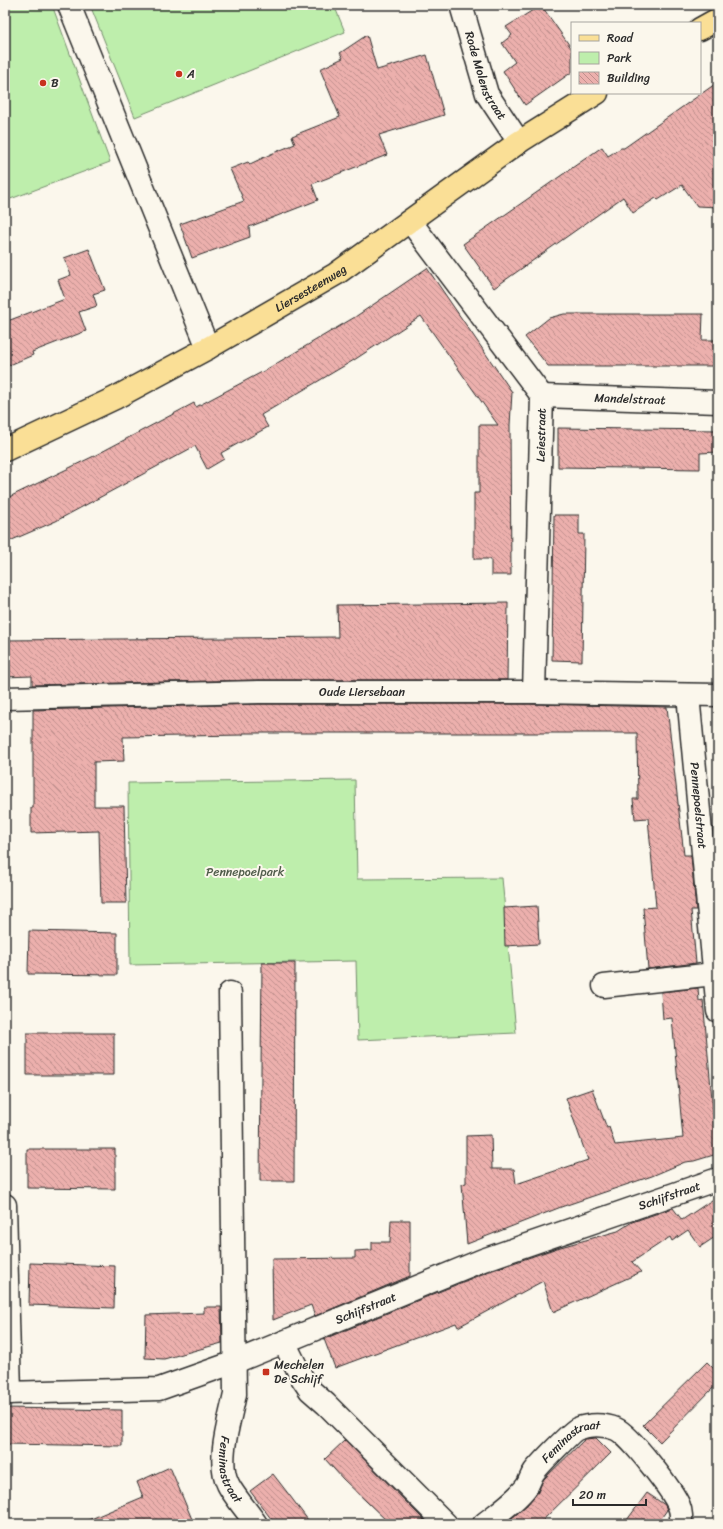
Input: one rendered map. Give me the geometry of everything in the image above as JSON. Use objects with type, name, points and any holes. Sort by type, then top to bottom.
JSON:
[{"type":"main road","points":[[701,28],[718,19]]},
{"type":"main road","name":"Liersesteenweg","points":[[5,450],[115,398],[208,348],[336,274],[519,142],[594,94]]},
{"type":"street","points":[[69,5],[208,348]]},
{"type":"street","name":"Rode Molenstraat","points":[[461,5],[487,94],[519,142]]},
{"type":"street","name":"Leiestraat","points":[[410,221],[542,396],[534,692]]},
{"type":"street","name":"Mandelstraat","points":[[542,396],[718,402]]},
{"type":"street","name":"Oude Liersebaan","points":[[5,698],[259,692],[534,692],[688,696],[718,695]]},
{"type":"street","name":"Pennepoelstraat","points":[[688,696],[718,1011]]},
{"type":"street","points":[[604,986],[714,974]]},
{"type":"street","name":"Feminastraat","points":[[230,993],[235,1394],[222,1465],[228,1484],[256,1524]]},
{"type":"street","name":"Schijfstraat","points":[[7,1393],[159,1389],[235,1362],[483,1260],[718,1179]]},
{"type":"street","points":[[5,1205],[7,1393]]},
{"type":"street","points":[[284,1342],[302,1378],[310,1390],[326,1404],[446,1524]]},
{"type":"street","name":"Feminastraat","points":[[484,1524],[503,1510],[528,1485],[534,1472],[575,1429],[592,1425],[616,1429],[625,1434],[662,1479],[680,1506],[680,1524]]},
{"type":"green space","name":"B","points":[[5,5],[52,5],[110,162],[5,201]]},
{"type":"green space","name":"A","points":[[90,5],[334,5],[345,32],[135,117]]},
{"type":"green space","name":"Pennepoelpark","points":[[355,780],[357,879],[502,878],[516,1033],[358,1040],[356,961],[130,965],[128,783]]},
{"type":"building","points":[[541,5],[571,48],[571,73],[525,105],[503,71],[515,62],[502,43],[512,35],[506,27]]},
{"type":"building","points":[[367,35],[377,70],[427,55],[444,115],[379,135],[387,155],[312,184],[318,200],[249,227],[250,237],[192,258],[180,224],[244,201],[230,169],[248,162],[250,164],[295,144],[292,136],[340,117],[320,69],[343,58],[340,53]]},
{"type":"building","points":[[718,82],[718,207],[697,206],[682,185],[658,200],[656,198],[633,213],[623,197],[494,288],[463,244],[602,147],[608,156],[621,148],[624,148]]},
{"type":"building","points":[[89,249],[105,290],[93,294],[97,306],[79,312],[86,331],[32,352],[33,355],[5,367],[5,322],[65,299],[58,280],[71,275],[64,258]]},
{"type":"building","points":[[427,268],[512,392],[510,425],[511,575],[491,575],[491,559],[474,559],[474,493],[479,493],[479,425],[498,425],[421,316],[354,360],[261,415],[268,427],[221,453],[224,459],[207,469],[195,446],[56,521],[5,543],[5,499],[94,456],[194,403],[196,407],[262,372],[355,317]]},
{"type":"building","points":[[564,314],[703,314],[702,340],[718,340],[718,366],[548,366],[525,337],[549,318]]},
{"type":"building","points":[[558,428],[718,430],[718,452],[700,453],[700,469],[558,467]]},
{"type":"building","points":[[554,515],[579,515],[579,534],[584,534],[582,661],[552,660]]},
{"type":"building","points":[[508,603],[507,680],[259,680],[32,685],[32,676],[5,677],[5,640],[338,637],[337,605]]},
{"type":"building","points":[[259,704],[534,704],[667,707],[684,855],[691,855],[696,910],[691,910],[696,963],[648,969],[643,908],[656,907],[648,818],[635,819],[633,799],[638,799],[637,733],[243,733],[243,735],[123,737],[124,761],[94,762],[94,806],[124,806],[126,903],[101,903],[99,831],[31,833],[31,808],[33,808],[33,710]]},
{"type":"building","points":[[537,906],[539,944],[505,946],[504,908]]},
{"type":"building","points":[[29,931],[117,933],[117,975],[28,974]]},
{"type":"building","points":[[262,963],[295,963],[294,1181],[260,1181]]},
{"type":"building","points":[[698,988],[699,1001],[703,1000],[717,1154],[694,1161],[685,1162],[652,1176],[561,1207],[467,1244],[462,1184],[466,1183],[466,1136],[491,1135],[492,1169],[514,1169],[516,1184],[588,1160],[566,1098],[592,1089],[607,1128],[609,1127],[615,1145],[683,1138],[672,1018],[663,1019],[661,992]]},
{"type":"building","points":[[27,1033],[114,1033],[114,1075],[27,1075]]},
{"type":"building","points":[[27,1149],[115,1149],[115,1189],[27,1188]]},
{"type":"building","points":[[718,1196],[718,1235],[700,1247],[688,1230],[672,1241],[670,1237],[632,1262],[641,1272],[553,1312],[543,1281],[458,1327],[456,1323],[335,1368],[324,1339],[487,1272],[557,1248],[618,1231],[632,1222],[673,1208],[682,1220]]},
{"type":"building","points":[[391,1220],[410,1220],[410,1276],[315,1316],[311,1305],[273,1320],[272,1259],[355,1258],[355,1251],[372,1250],[372,1242],[390,1242]]},
{"type":"building","points":[[30,1263],[115,1266],[114,1308],[29,1305]]},
{"type":"building","points":[[204,1307],[221,1307],[222,1343],[164,1359],[145,1358],[146,1315],[204,1313]]},
{"type":"building","points":[[707,1362],[718,1373],[718,1383],[660,1442],[643,1425]]},
{"type":"building","points":[[5,1408],[122,1410],[122,1446],[5,1444]]},
{"type":"building","points":[[596,1438],[611,1453],[539,1524],[505,1524],[527,1505],[538,1492],[543,1480],[585,1439]]},
{"type":"building","points":[[345,1440],[428,1524],[390,1524],[343,1479],[325,1459]]},
{"type":"building","points":[[170,1467],[194,1524],[79,1524],[143,1497],[137,1482]]},
{"type":"building","points":[[273,1474],[311,1524],[275,1524],[250,1491]]},
{"type":"building","points":[[647,1493],[665,1505],[667,1510],[657,1524],[624,1524]]},
{"type":"place","name":"A","points":[[179,74]]},
{"type":"place","name":"B","points":[[43,83]]},
{"type":"place","name":"Mechelen De Schijf","points":[[266,1372]]}]
